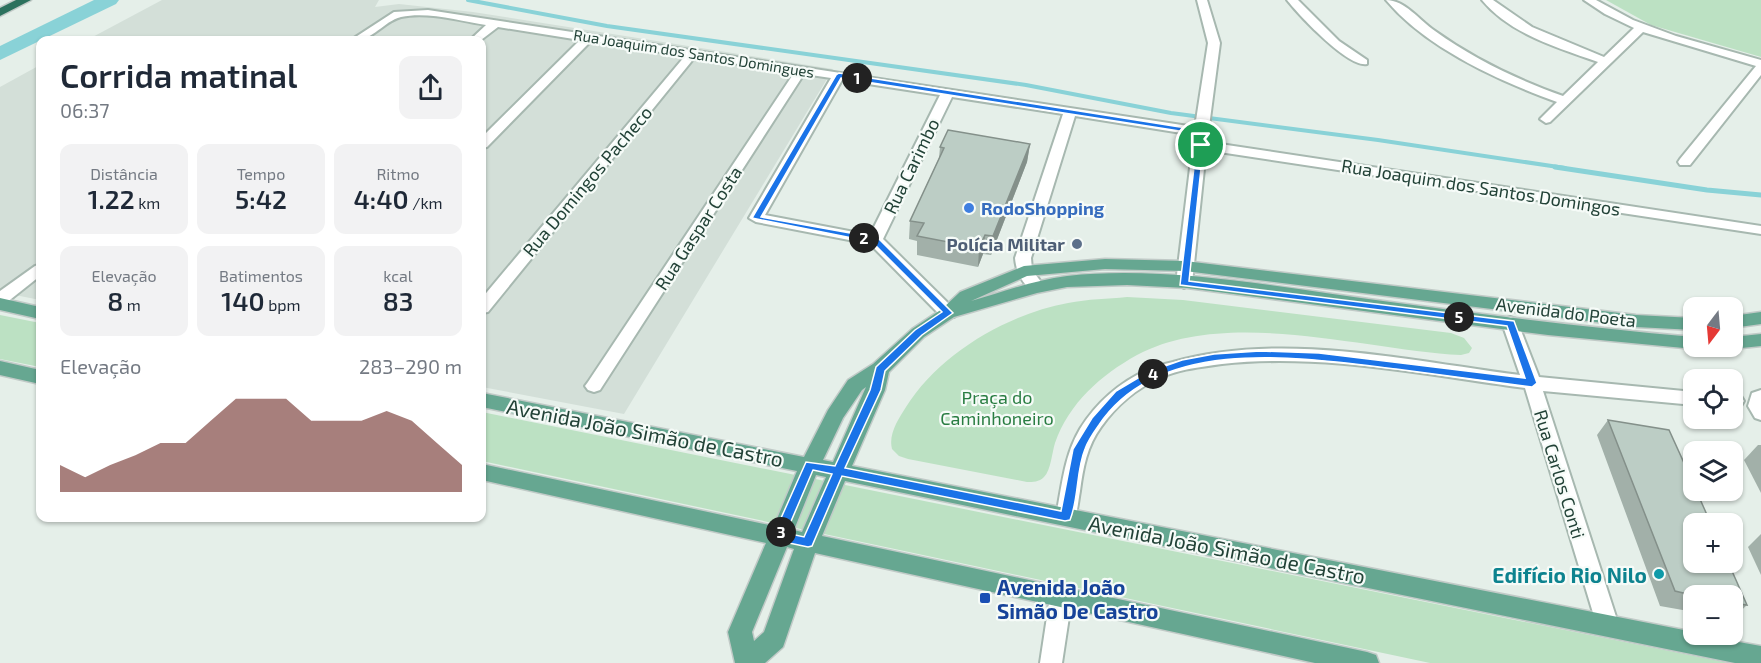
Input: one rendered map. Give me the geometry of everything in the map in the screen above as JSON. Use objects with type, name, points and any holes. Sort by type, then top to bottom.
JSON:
[{"type":"highway","points":[[0,3],[6,0]]},
{"type":"highway","points":[[0,12],[25,0]]},
{"type":"main road","name":"Avenida do Poeta","points":[[880,369],[875,390],[808,542],[774,639],[747,663],[740,632],[810,465],[835,415],[855,385],[880,369],[918,333],[948,313],[966,296],[1024,271],[1105,264],[1510,323],[1683,342]]},
{"type":"main road","name":"Avenida do Poeta","points":[[948,313],[978,307],[1037,287],[1066,282],[1184,275],[1636,321],[1683,323]]},
{"type":"main road","points":[[0,304],[36,312]]},
{"type":"main road","points":[[1743,320],[1761,318]]},
{"type":"main road","points":[[1743,342],[1761,340]]},
{"type":"main road","points":[[0,368],[36,376]]},
{"type":"main road","name":"Avenida João Simão de Castro","points":[[486,401],[1761,657]]},
{"type":"main road","points":[[486,473],[1367,663]]},
{"type":"street","points":[[1184,275],[1214,43],[1202,0]]},
{"type":"street","points":[[1292,0],[1335,42],[1364,62]]},
{"type":"street","points":[[1391,0],[1428,31],[1471,57],[1565,101]]},
{"type":"street","points":[[1487,0],[1518,24],[1545,38],[1606,62]]},
{"type":"street","points":[[1589,0],[1603,10],[1641,28],[1761,65],[1685,162]]},
{"type":"street","name":"Rua Joaquim dos Santos Domingues","points":[[363,36],[398,14],[428,13],[1070,111],[1202,135]]},
{"type":"street","points":[[480,36],[496,23]]},
{"type":"street","points":[[1546,119],[1641,28]]},
{"type":"street","points":[[486,140],[588,38]]},
{"type":"street","name":"Rua Domingos Pacheco","points":[[486,303],[693,53]]},
{"type":"street","name":"Rua Gaspar Costa","points":[[594,386],[802,69]]},
{"type":"street","points":[[839,75],[756,218],[875,240],[948,313]]},
{"type":"street","name":"Rua Carimbo","points":[[875,240],[948,92]]},
{"type":"street","points":[[1037,287],[1024,271],[1023,258],[1070,111]]},
{"type":"street","name":"Rua Joaquim dos Santos Domingos","points":[[1202,135],[1761,230]]},
{"type":"street","points":[[0,298],[36,273]]},
{"type":"street","name":"Rua Carlos Conti","points":[[1510,323],[1532,383],[1608,626]]},
{"type":"street","points":[[1065,516],[1079,449],[1096,421],[1119,394],[1152,375],[1182,364],[1214,358],[1260,354],[1319,356],[1532,383],[1683,398]]},
{"type":"street","points":[[1051,663],[1061,597]]},
{"type":"shaded area","points":[[162,0],[379,0],[375,7],[399,4],[473,12],[833,69],[624,414],[486,388],[486,36],[94,36]]},
{"type":"shaded area","points":[[36,67],[36,299],[0,292],[0,87]]},
{"type":"green space","points":[[1606,0],[1761,0],[1761,57],[1651,25]]},
{"type":"green space","name":"Praça do Caminhoneiro","points":[[1127,297],[1183,300],[1451,333],[1464,338],[1472,348],[1469,353],[1461,355],[1297,335],[1212,334],[1173,341],[1137,355],[1099,381],[1069,415],[1055,443],[1048,470],[1038,481],[1027,482],[908,459],[899,456],[892,449],[895,426],[920,388],[937,370],[976,339],[1022,316],[1045,308],[1075,302]]},
{"type":"green space","points":[[0,315],[36,322],[36,366],[0,359]]},
{"type":"green space","points":[[486,413],[1729,663],[1430,663],[486,462]]},
{"type":"building","name":"RodoShopping","points":[[948,130],[1030,144],[993,236],[985,235],[979,248],[917,236],[924,223],[910,221],[944,148],[940,147]]},
{"type":"building","points":[[1608,420],[1669,430],[1683,461],[1683,501],[1701,501],[1706,513],[1683,513],[1683,573],[1733,573],[1738,585],[1683,585],[1683,593],[1675,591]]},
{"type":"waterway","points":[[36,36],[109,0]]},
{"type":"waterway","points":[[468,0],[607,26],[1026,85],[1171,113],[1378,140],[1565,168]]},
{"type":"waterway","points":[[0,54],[36,36]]},
{"type":"waterway","points":[[1555,167],[1707,190],[1761,195]]},
{"type":"place","name":"RodoShopping","points":[[969,208]]},
{"type":"place","name":"Polícia Militar","points":[[1077,244]]},
{"type":"place","name":"Edifício Rio Nilo","points":[[1659,574]]},
{"type":"place","name":"Avenida João Simão De Castro","points":[[985,598]]},
{"type":"route","points":[[1201,145],[1184,283],[1510,323],[1532,383],[1319,356],[1260,354],[1214,358],[1182,364],[1152,375],[1119,394],[1096,421],[1079,449],[1065,516],[872,478],[838,471],[810,465],[779,536],[808,542],[838,471],[875,390],[880,369],[918,333],[948,313],[875,240],[756,218],[839,75],[1203,132],[1201,145]]}]
